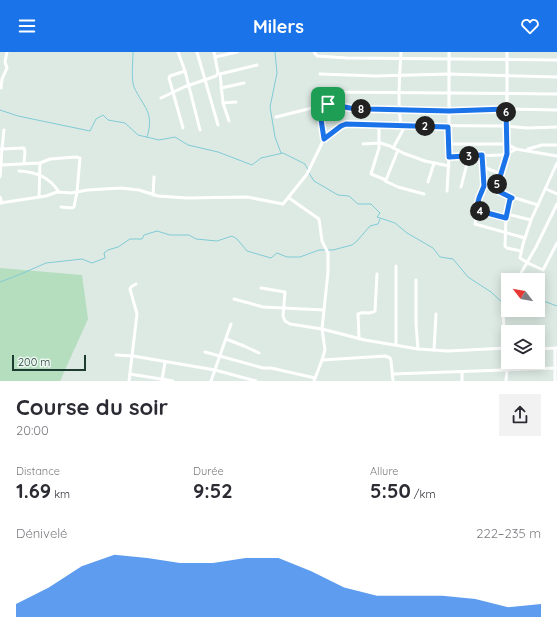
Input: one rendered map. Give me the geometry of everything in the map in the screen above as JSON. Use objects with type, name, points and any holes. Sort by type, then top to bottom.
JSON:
[{"type":"street","points":[[1,88],[2,79],[7,68],[5,62],[7,52]]},
{"type":"street","points":[[178,52],[185,71],[200,130]]},
{"type":"street","points":[[197,52],[218,125]]},
{"type":"street","points":[[214,52],[223,104],[229,121]]},
{"type":"street","points":[[215,57],[237,52]]},
{"type":"street","points":[[314,52],[317,56],[347,58],[557,60]]},
{"type":"street","points":[[329,57],[330,52]]},
{"type":"street","points":[[393,148],[403,130],[401,126],[400,110],[401,52]]},
{"type":"street","points":[[447,191],[449,166],[448,52]]},
{"type":"street","points":[[496,190],[507,154],[507,52]]},
{"type":"street","points":[[161,98],[219,74],[257,65]]},
{"type":"street","points":[[183,128],[172,93],[169,77],[185,71]]},
{"type":"street","points":[[320,74],[400,76],[448,74],[557,77]]},
{"type":"street","points":[[221,88],[244,83]]},
{"type":"street","points":[[320,92],[557,94]]},
{"type":"street","points":[[223,104],[236,102]]},
{"type":"street","points":[[276,117],[332,104],[350,108],[400,110],[557,110]]},
{"type":"street","points":[[319,106],[324,139]]},
{"type":"street","points":[[0,197],[1,203],[59,192],[121,188],[139,190],[153,195],[187,198],[247,197],[282,205],[307,174],[324,139],[343,125],[448,127],[506,126],[527,128],[557,127]]},
{"type":"street","points":[[379,125],[380,144],[371,174],[398,187],[424,194]]},
{"type":"street","points":[[0,177],[2,166],[1,149],[4,130]]},
{"type":"street","points":[[363,144],[380,144],[398,150],[419,160],[449,166]]},
{"type":"street","points":[[448,144],[507,144],[516,149],[557,156]]},
{"type":"street","points":[[526,150],[539,146],[557,144]]},
{"type":"street","points":[[539,146],[539,152]]},
{"type":"street","points":[[1,149],[24,148],[24,163]]},
{"type":"street","points":[[449,157],[507,154],[516,149]]},
{"type":"street","points":[[385,180],[398,150]]},
{"type":"street","points":[[482,155],[484,186],[476,210],[476,225],[525,238]]},
{"type":"street","points":[[461,188],[468,156]]},
{"type":"street","points":[[2,166],[24,163],[40,163],[50,159],[80,158],[77,192],[73,208],[61,207]]},
{"type":"street","points":[[39,197],[40,163]]},
{"type":"street","points":[[428,182],[434,163]]},
{"type":"street","points":[[557,163],[531,220],[520,258],[543,270],[557,243]]},
{"type":"street","points":[[483,167],[501,174]]},
{"type":"street","points":[[19,171],[32,173],[52,182],[59,192]]},
{"type":"street","points":[[153,195],[154,177]]},
{"type":"street","points":[[484,186],[512,198],[538,205]]},
{"type":"street","points":[[546,189],[557,194]]},
{"type":"street","points":[[205,352],[263,368],[280,370],[314,380],[325,350],[322,329],[328,272],[328,253],[321,237],[320,221],[289,198]]},
{"type":"street","points":[[512,198],[510,199],[506,216],[506,247],[521,251]]},
{"type":"street","points":[[521,273],[528,263],[557,204]]},
{"type":"street","points":[[476,210],[531,220]]},
{"type":"street","points":[[396,266],[396,345]]},
{"type":"street","points":[[359,339],[358,314],[371,313],[375,310],[377,274]]},
{"type":"street","points":[[416,280],[416,324],[418,349]]},
{"type":"street","points":[[129,381],[138,311],[130,292],[132,287],[136,284]]},
{"type":"street","points":[[260,288],[285,292],[283,319],[287,323],[293,325],[322,329],[359,339],[418,349],[459,351],[501,348]]},
{"type":"street","points":[[234,299],[256,306],[324,310]]},
{"type":"street","points":[[434,350],[436,314]]},
{"type":"street","points":[[211,381],[231,324]]},
{"type":"street","points":[[226,339],[259,353]]},
{"type":"street","points":[[545,349],[556,348],[555,381]]},
{"type":"street","points":[[116,355],[132,356],[214,370],[256,381]]},
{"type":"street","points":[[322,360],[385,356],[390,358],[393,381]]},
{"type":"street","points":[[162,380],[165,362]]},
{"type":"street","points":[[545,368],[556,368]]},
{"type":"street","points":[[393,374],[507,369],[506,381]]},
{"type":"street","points":[[462,372],[462,381]]},
{"type":"street","points":[[130,374],[173,381]]},
{"type":"green space","points":[[0,268],[82,275],[88,319],[60,381],[0,381]]},
{"type":"waterway","points":[[133,52],[133,84],[137,94],[147,110],[150,121],[147,137]]},
{"type":"waterway","points":[[275,52],[277,73],[270,107],[275,137],[281,153]]},
{"type":"waterway","points":[[0,110],[18,116],[90,131],[96,119],[103,115],[108,120],[125,123],[138,135],[159,140],[175,137],[188,145],[218,152],[252,165],[261,158],[283,153],[305,164],[308,170]]},
{"type":"waterway","points":[[309,173],[314,181],[338,195],[349,196],[358,204],[371,204],[380,213],[377,217],[395,223],[407,233],[433,248],[440,257],[453,259],[468,277],[491,292],[501,301]]},
{"type":"waterway","points":[[0,282],[46,263],[82,259],[92,263],[105,258],[104,253],[118,247],[130,239],[142,239],[144,235],[157,231],[170,235],[189,235],[196,239],[217,241],[232,236],[237,239],[247,251],[271,258],[277,253],[287,257],[300,257],[319,250],[333,250],[352,245],[370,226],[378,224],[380,219]]},
{"type":"waterway","points":[[545,302],[557,306]]},
{"type":"route","points":[[328,104],[350,108],[368,109],[449,111],[506,109],[507,154],[496,190],[512,198],[510,198],[506,218],[476,210],[479,198],[484,188],[482,155],[449,157],[448,127],[346,124],[332,132],[324,139],[319,106],[328,104]]}]
